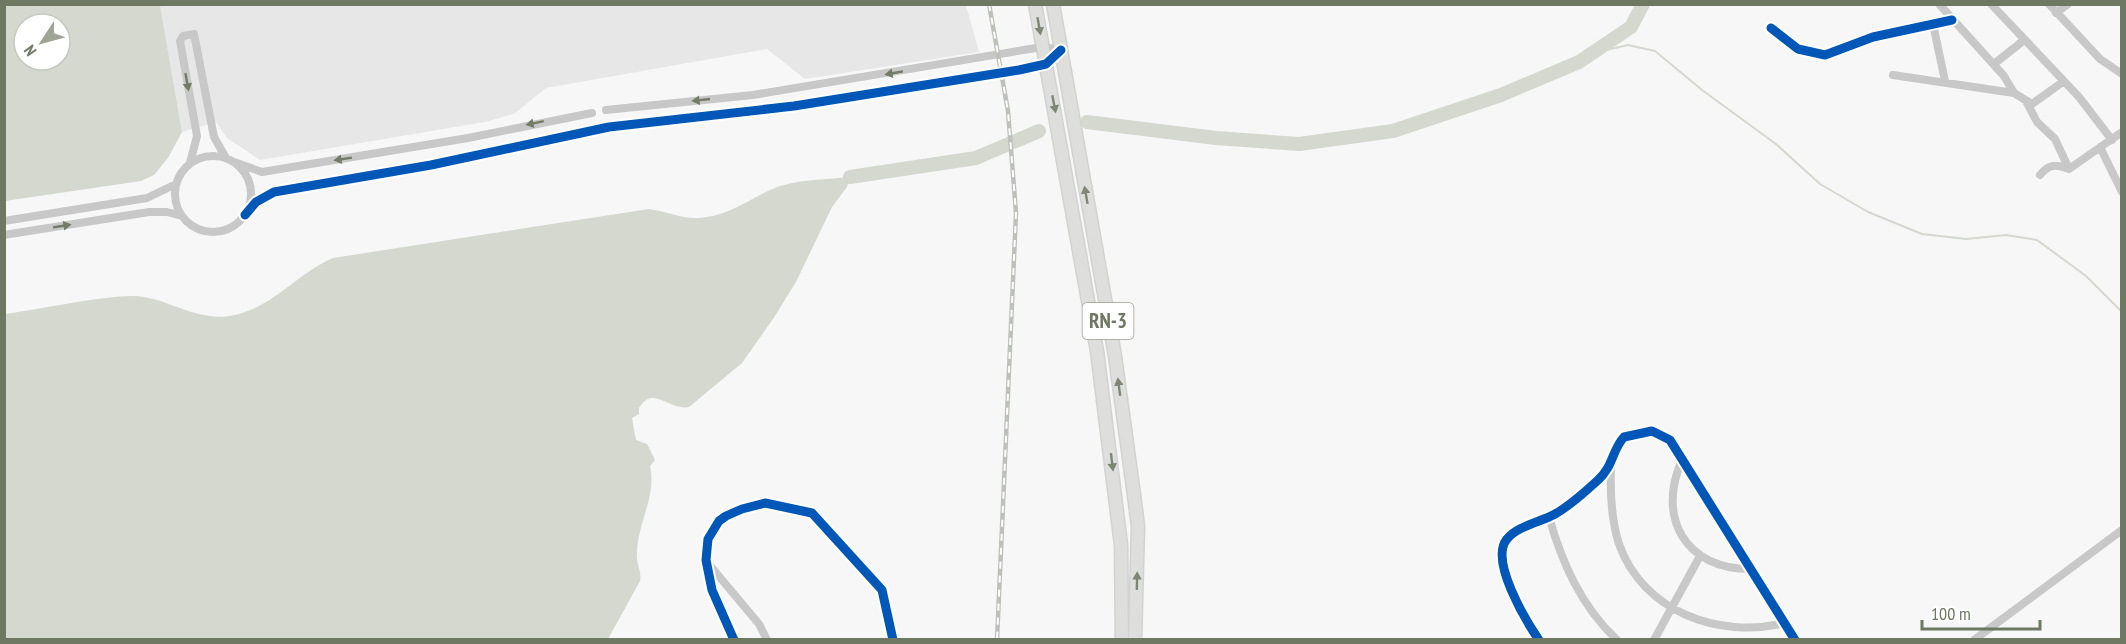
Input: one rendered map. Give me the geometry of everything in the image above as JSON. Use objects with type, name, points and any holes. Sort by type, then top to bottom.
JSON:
[{"type":"highway","name":"RN-3","points":[[1035,4],[1097,351],[1109,438],[1121,545],[1122,639]]},
{"type":"highway","name":"RN-3","points":[[1054,5],[1115,356],[1138,526],[1135,639]]},
{"type":"street","points":[[1940,4],[1994,64],[2014,93],[2026,101],[2032,104],[2064,81]]},
{"type":"street","points":[[1991,4],[2023,41],[2064,81],[2112,140]]},
{"type":"street","points":[[2049,4],[2100,59],[2121,74]]},
{"type":"street","points":[[2056,13],[2068,4]]},
{"type":"street","points":[[1771,28],[1798,50],[1825,55],[1873,37],[1952,20]]},
{"type":"street","points":[[1933,24],[1945,81]]},
{"type":"street","points":[[190,163],[197,136],[180,41],[183,36],[194,34],[214,137],[230,160],[243,170],[251,192],[245,215]]},
{"type":"street","points":[[1994,64],[2023,41]]},
{"type":"street","points":[[606,110],[753,95],[993,57],[1042,46],[1061,50]]},
{"type":"street","points":[[609,127],[754,110],[929,84],[1046,64],[1061,50]]},
{"type":"street","points":[[926,67],[929,84]]},
{"type":"street","points":[[1893,75],[2014,93]]},
{"type":"street","points":[[850,80],[853,96]]},
{"type":"street","points":[[753,95],[754,110]]},
{"type":"street","points":[[2026,101],[2037,122],[2055,139],[2069,169]]},
{"type":"street","points":[[592,113],[468,138],[262,172],[230,160],[207,156],[190,163],[181,172],[176,184],[177,206],[182,216],[192,226],[214,232],[235,226],[256,202],[274,192],[431,165],[595,129]]},
{"type":"street","points":[[2069,169],[2121,132]]},
{"type":"street","points":[[2100,147],[2121,192]]},
{"type":"street","points":[[2040,175],[2050,165],[2069,169]]},
{"type":"street","points":[[4,221],[147,198],[176,184]]},
{"type":"street","points":[[4,235],[148,212],[167,212],[182,216]]},
{"type":"street","points":[[25,218],[28,232]]},
{"type":"street","points":[[1785,623],[1752,629],[1702,622],[1672,608],[1655,596],[1628,564],[1614,525],[1611,466],[1621,440],[1646,431],[1666,436],[1683,460],[1752,569],[1795,639]]},
{"type":"street","points":[[1683,460],[1674,479],[1671,501],[1675,522],[1685,541],[1700,556],[1725,567],[1752,569]]},
{"type":"street","points":[[1539,639],[1517,602],[1501,553],[1508,537],[1550,517],[1574,500],[1611,466]]},
{"type":"street","points":[[734,639],[712,590],[706,549],[712,530],[719,521],[734,512],[765,503],[812,513],[882,590],[893,639]]},
{"type":"street","points":[[1550,517],[1558,550],[1573,582],[1592,612],[1617,639]]},
{"type":"street","points":[[1974,639],[2121,530]]},
{"type":"street","points":[[1654,639],[1700,556]]},
{"type":"street","points":[[706,561],[759,624],[767,639]]},
{"type":"shaded area","points":[[4,5],[160,5],[182,132],[168,158],[154,175],[141,181],[5,201]]},
{"type":"shaded area","points":[[160,5],[966,5],[979,52],[805,79],[767,49],[546,88],[514,114],[485,122],[260,160],[227,138],[216,122],[182,132]]},
{"type":"shaded area","points":[[850,177],[847,187],[832,207],[796,282],[742,363],[689,407],[650,398],[644,401],[639,408],[639,414],[632,418],[636,440],[647,444],[655,460],[650,466],[651,488],[638,543],[640,581],[608,639],[5,639],[5,314],[132,296],[156,300],[207,316],[235,315],[262,304],[308,272],[333,258],[649,209],[686,217],[709,217],[787,184]]},
{"type":"waterway","points":[[1087,122],[1216,138],[1299,144],[1393,131],[1501,95],[1579,62],[1631,27],[1643,4]]},
{"type":"waterway","points":[[1593,53],[1628,45],[1655,51],[1702,90],[1776,144],[1820,184],[1868,212],[1922,234],[1966,239],[2006,235],[2037,240],[2086,276],[2122,312]]},
{"type":"waterway","points":[[850,177],[976,158],[1039,131]]},
{"type":"railway","points":[[989,4],[1008,111],[1016,213],[997,640]]},
{"type":"cycle path","points":[[1771,28],[1798,49],[1825,55],[1873,37],[1952,20]]},
{"type":"cycle path","points":[[245,215],[256,202],[274,192],[431,165],[609,127],[794,106],[1019,70],[1046,64],[1061,50]]},
{"type":"cycle path","points":[[1539,640],[1518,605],[1506,575],[1503,549],[1507,539],[1523,527],[1567,507],[1583,494],[1603,475],[1624,437],[1652,431],[1670,440],[1795,640]]},
{"type":"cycle path","points":[[734,640],[712,590],[706,560],[708,539],[719,521],[726,516],[765,503],[812,513],[882,590],[893,640]]}]
